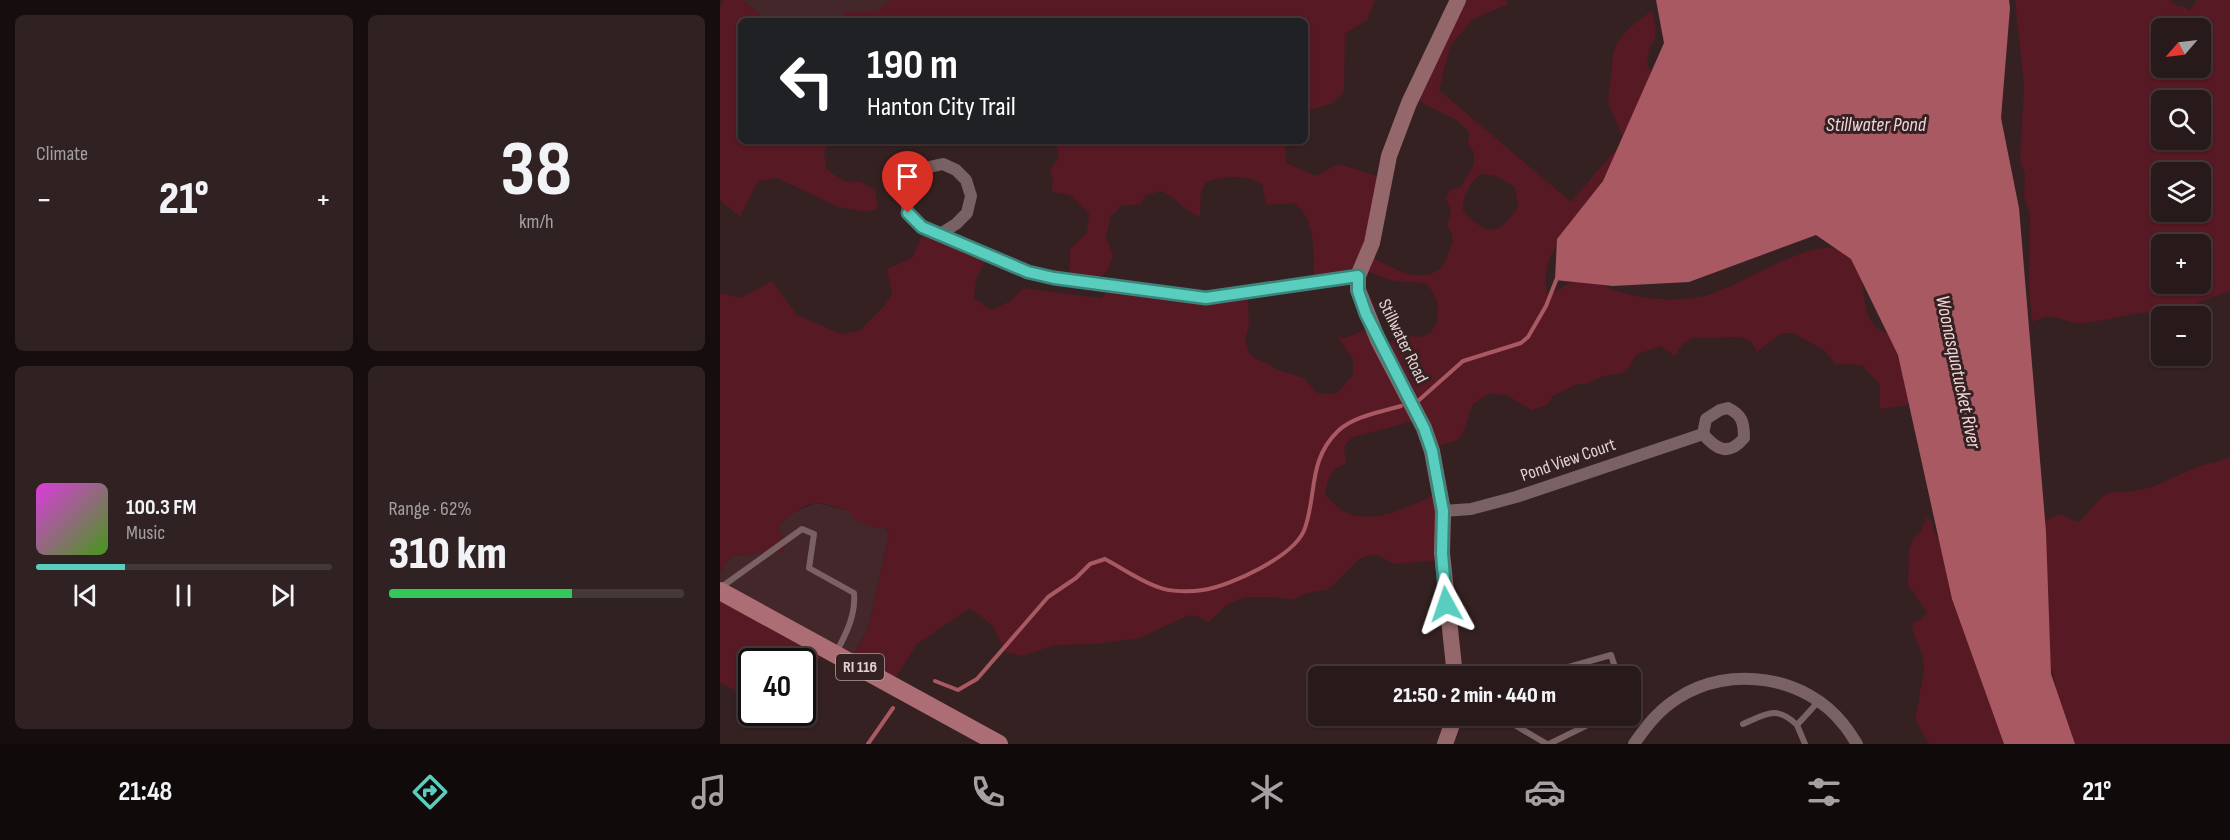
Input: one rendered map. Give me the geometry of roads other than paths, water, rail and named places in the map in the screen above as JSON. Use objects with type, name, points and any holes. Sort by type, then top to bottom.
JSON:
[{"type":"main road","name":"RI 116","points":[[720,590],[999,744]]},
{"type":"street","points":[[940,234],[956,224],[967,213],[971,196],[966,180],[956,170],[943,164],[929,167],[914,175],[905,190],[908,213],[922,227],[1028,272],[1054,278],[1206,298],[1358,276],[1372,243],[1384,176],[1398,128],[1458,0]]},
{"type":"street","name":"Stillwater Road","points":[[1358,276],[1358,291],[1366,314],[1424,428],[1432,451],[1443,511],[1442,553],[1454,666]]},
{"type":"street","name":"Pond View Court","points":[[1443,511],[1471,509],[1516,497],[1703,434]]},
{"type":"street","points":[[1635,744],[1651,720],[1680,696],[1701,686],[1722,681],[1758,679],[1779,682],[1796,688],[1818,702],[1844,724],[1857,744]]},
{"type":"street","points":[[1445,744],[1451,726]]},
{"type":"lane","points":[[720,590],[802,529],[814,534],[808,568],[854,593],[855,602],[850,627],[835,654]]},
{"type":"lane","points":[[1572,666],[1611,655],[1615,666]]},
{"type":"lane","points":[[1797,725],[1818,702]]},
{"type":"lane","points":[[1743,724],[1767,713],[1779,712],[1797,725],[1805,744]]},
{"type":"lane","points":[[1516,726],[1548,744],[1585,726]]},
{"type":"water","name":"Stillwater Pond","points":[[1656,0],[2009,0],[2001,118],[2019,208],[2046,532],[2051,674],[2075,744],[2004,744],[1952,599],[1898,355],[1851,259],[1816,235],[1689,282],[1613,286],[1555,280],[1557,239],[1603,181],[1664,43]]},
{"type":"waterway","points":[[1418,401],[1463,361],[1521,343],[1528,337],[1546,306],[1557,278]]},
{"type":"waterway","points":[[935,681],[958,690],[977,679],[1048,597],[1076,578],[1090,564],[1105,559],[1151,584],[1163,589],[1180,591],[1198,591],[1215,587],[1261,568],[1289,549],[1299,539],[1305,528],[1318,465],[1328,442],[1344,426],[1360,418],[1401,406]]},
{"type":"waterway","points":[[868,744],[893,708]]},
{"type":"water label","name":"Woonasquatucket River","points":[[1958,372]]}]
